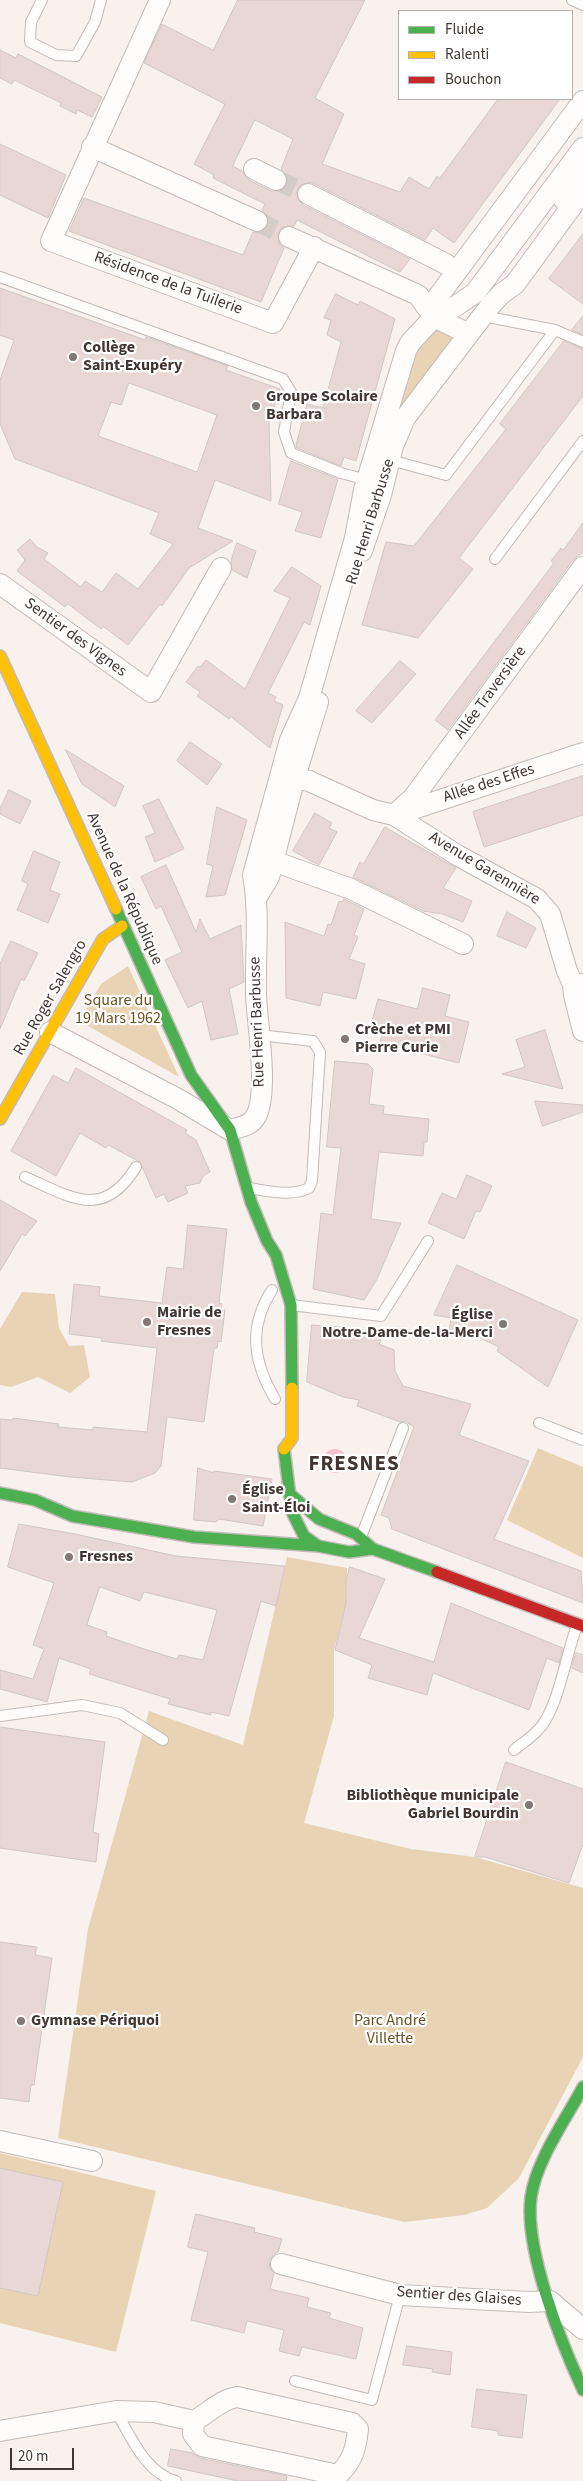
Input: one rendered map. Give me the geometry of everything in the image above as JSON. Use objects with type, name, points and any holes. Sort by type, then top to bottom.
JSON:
[{"type":"street","name":"Résidence de la Tuilerie","points":[[160,0],[51,241],[273,323],[314,247]]},
{"type":"street","name":"Rue Henri Barbusse","points":[[434,317],[437,298],[583,102]]},
{"type":"street","points":[[92,147],[257,221]]},
{"type":"street","name":"Rue Henri Barbusse","points":[[257,897],[269,877],[273,861],[295,726],[309,698],[355,538],[359,510],[367,480],[406,351],[410,343],[434,317],[465,301],[475,293],[583,148]]},
{"type":"street","points":[[254,169],[276,180]]},
{"type":"street","name":"Rue Henri Barbusse","points":[[230,1130],[249,1124],[256,1116],[261,1091],[256,996],[257,897],[253,875],[381,495],[390,460],[405,418],[500,294],[507,277],[583,175]]},
{"type":"street","name":"Rue Henri Barbusse","points":[[500,294],[516,284],[583,192]]},
{"type":"street","points":[[308,194],[446,264]]},
{"type":"street","points":[[290,237],[418,295],[434,317],[469,334]]},
{"type":"street","points":[[465,301],[482,316]]},
{"type":"street","name":"Allée Traversière","points":[[394,815],[413,798],[583,567]]},
{"type":"street","name":"Sentier des Vignes","points":[[0,584],[151,692],[221,568]]},
{"type":"street","name":"Avenue de la République","points":[[0,656],[191,1075],[230,1130],[239,1156],[245,1187],[267,1241]]},
{"type":"street","name":"Allée des Effes","points":[[394,815],[583,753]]},
{"type":"street","name":"Avenue Garennière","points":[[287,776],[309,781],[373,810],[394,815],[545,906],[550,914],[567,971],[578,984],[574,995],[583,1031]]},
{"type":"street","points":[[273,861],[351,888],[462,944]]},
{"type":"street","name":"Rue Roger Salengro","points":[[0,1118],[103,939],[122,926]]},
{"type":"street","points":[[50,1032],[162,1090],[230,1130]]},
{"type":"street","points":[[583,1037],[583,1048]]},
{"type":"street","points":[[267,1241],[268,1273],[272,1290],[272,1317]]},
{"type":"street","points":[[267,1241],[276,1255],[291,1305],[292,1438],[284,1449]]},
{"type":"street","points":[[274,1371],[275,1404]]},
{"type":"street","points":[[275,1439],[284,1449],[292,1512],[304,1536],[318,1546]]},
{"type":"street","points":[[0,1493],[35,1500],[72,1516],[194,1537],[318,1546],[349,1552],[373,1549]]},
{"type":"street","points":[[291,1495],[319,1519],[360,1538],[373,1549],[580,1625]]},
{"type":"street","points":[[278,1544],[292,1536],[308,1509]]},
{"type":"street","points":[[583,2087],[536,2179],[531,2197],[532,2236],[561,2338],[583,2390]]},
{"type":"street","points":[[0,2141],[92,2161]]},
{"type":"street","name":"Sentier des Glaises","points":[[281,2264],[400,2295],[529,2302],[550,2301]]},
{"type":"street","points":[[550,2301],[583,2330]]},
{"type":"street","points":[[0,2431],[116,2411],[154,2412],[194,2421],[210,2412],[223,2400],[237,2397],[352,2423],[358,2429],[357,2446],[350,2464],[338,2475],[202,2446],[193,2434],[194,2421]]},
{"type":"lane","points":[[42,0],[31,22],[30,42],[56,56],[76,56],[95,22],[101,0]]},
{"type":"lane","points":[[572,0],[583,6]]},
{"type":"lane","points":[[0,277],[283,379],[291,392],[284,432],[291,453],[341,473],[367,480]]},
{"type":"lane","points":[[482,316],[555,330],[583,342]]},
{"type":"lane","points":[[390,460],[446,475],[555,330]]},
{"type":"lane","points":[[495,559],[583,441]]},
{"type":"lane","points":[[245,1187],[270,1192],[300,1193],[309,1188],[312,1181],[320,1052],[313,1041],[259,1035]]},
{"type":"lane","points":[[25,1177],[66,1195],[90,1200],[113,1194],[125,1185],[136,1167]]},
{"type":"lane","points":[[291,1305],[381,1316],[428,1241]]},
{"type":"lane","points":[[272,1290],[260,1308],[256,1354],[262,1377],[275,1404]]},
{"type":"lane","points":[[538,1422],[583,1440]]},
{"type":"lane","points":[[360,1538],[403,1428]]},
{"type":"lane","points":[[514,1750],[540,1729],[554,1704],[567,1652],[580,1625]]},
{"type":"lane","points":[[0,1716],[82,1705],[120,1714],[163,1740]]},
{"type":"lane","points":[[295,2381],[372,2400],[400,2295]]},
{"type":"lane","points":[[116,2411],[146,2462],[168,2479],[176,2481]]},
{"type":"green space","points":[[438,326],[456,336],[397,419],[397,401],[415,349]]},
{"type":"green space","name":"Square du 19 Mars 1962","points":[[128,966],[179,1077],[79,1021],[101,984]]},
{"type":"green space","points":[[22,1292],[55,1294],[59,1328],[69,1346],[84,1345],[90,1377],[70,1393],[38,1377],[11,1387],[0,1385],[0,1329]]},
{"type":"green space","points":[[538,1448],[583,1467],[583,1558],[507,1520]]},
{"type":"green space","name":"Parc André Villette","points":[[287,1557],[347,1568],[346,1604],[334,1650],[334,1716],[304,1823],[411,1849],[475,1857],[583,1888],[583,2057],[519,2178],[487,2208],[464,2215],[404,2222],[58,2138],[88,1929],[149,1711],[243,1745]]},
{"type":"green space","points":[[0,2153],[156,2191],[116,2352],[0,2323]]},
{"type":"shaded area","points":[[335,1449],[344,1452],[347,1461],[344,1470],[335,1473],[326,1470],[323,1461],[326,1452]]},
{"type":"building","points":[[238,0],[365,0],[315,98],[344,114],[322,164],[400,192],[409,177],[429,189],[437,176],[440,178],[497,100],[559,100],[454,243],[433,228],[425,240],[313,183],[307,182],[298,188],[296,195],[303,205],[410,259],[400,272],[297,220],[294,226],[282,227],[278,233],[279,244],[284,248],[261,302],[69,231],[84,198],[243,255],[253,232],[259,233],[268,226],[269,219],[262,210],[265,204],[213,178],[214,175],[194,164],[225,104],[144,63],[162,24],[213,50]],"holes":[[[255,120],[293,139],[281,169],[288,179],[286,186],[282,190],[271,191],[249,180],[242,171],[233,166]]]},
{"type":"building","points":[[0,50],[16,58],[18,54],[102,97],[92,117],[77,110],[76,114],[60,106],[61,103],[14,80],[12,84],[0,78]]},
{"type":"building","points":[[0,144],[66,175],[48,218],[0,195]]},
{"type":"building","points":[[583,234],[583,304],[549,279]]},
{"type":"building","points":[[0,288],[145,340],[146,337],[228,366],[226,370],[280,389],[269,423],[271,501],[215,480],[198,528],[233,541],[189,568],[162,606],[160,604],[128,645],[103,626],[101,629],[68,604],[65,607],[17,571],[25,560],[17,550],[30,539],[37,547],[48,553],[44,559],[81,587],[85,581],[102,592],[116,573],[138,589],[173,544],[150,534],[159,513],[15,459],[0,424],[0,380],[14,340],[0,335]],"holes":[[[129,383],[217,415],[197,472],[98,436],[111,402],[121,405]]]},
{"type":"building","points":[[336,294],[358,305],[360,301],[395,319],[356,461],[344,457],[341,466],[297,448],[296,445],[307,404],[323,408],[341,342],[327,335],[331,320],[324,318]]},
{"type":"building","points":[[583,316],[583,335],[572,330]]},
{"type":"building","points":[[564,341],[583,349],[583,396],[459,558],[473,569],[418,638],[362,625],[386,542],[414,546],[506,429],[500,424]]},
{"type":"building","points":[[291,461],[338,479],[321,538],[295,531],[302,512],[279,504]]},
{"type":"building","points":[[583,523],[583,552],[573,560],[448,730],[435,720],[554,563],[551,561],[561,548],[563,550]]},
{"type":"building","points":[[237,543],[256,551],[247,578],[232,570],[231,561]]},
{"type":"building","points":[[292,567],[321,586],[310,625],[304,622],[268,693],[276,697],[274,701],[283,705],[270,748],[230,716],[229,719],[197,696],[200,692],[186,682],[198,666],[200,667],[206,660],[245,689],[290,598],[274,591]]},
{"type":"building","points":[[400,661],[416,674],[372,723],[356,711]]},
{"type":"building","points":[[190,742],[222,764],[207,785],[177,761]]},
{"type":"building","points":[[66,750],[124,786],[115,807],[82,784]]},
{"type":"building","points":[[583,776],[583,815],[484,847],[473,812]]},
{"type":"building","points":[[9,790],[31,801],[20,824],[0,814],[0,809]]},
{"type":"building","points":[[159,799],[184,849],[155,862],[145,837],[155,833],[143,806]]},
{"type":"building","points":[[217,807],[247,820],[225,895],[206,897],[213,866],[207,864]]},
{"type":"building","points":[[315,813],[332,823],[329,828],[337,832],[319,865],[293,851]]},
{"type":"building","points":[[385,827],[456,868],[443,888],[472,901],[463,922],[442,914],[423,911],[353,877],[360,862],[363,864]]},
{"type":"building","points":[[34,851],[60,862],[50,890],[60,894],[48,923],[17,910],[28,884],[22,881]]},
{"type":"building","points":[[166,865],[196,932],[200,919],[210,939],[241,925],[244,982],[229,989],[238,1034],[211,1040],[202,1001],[188,1008],[165,960],[182,952],[161,906],[156,909],[141,877]]},
{"type":"building","points":[[344,899],[364,909],[354,935],[358,937],[349,959],[365,964],[356,999],[323,992],[320,1006],[286,998],[285,922],[324,936],[328,924],[331,925],[339,901],[342,902]]},
{"type":"building","points":[[507,912],[536,928],[526,948],[497,936]]},
{"type":"building","points":[[11,941],[38,953],[24,981],[21,979],[0,1029],[0,964]]},
{"type":"building","points":[[423,988],[450,995],[445,1016],[469,1022],[459,1063],[380,1043],[382,1035],[372,1032],[375,1022],[372,1021],[378,999],[417,1009]]},
{"type":"building","points":[[545,1030],[563,1089],[502,1074],[525,1067],[516,1040]]},
{"type":"building","points":[[335,1061],[368,1064],[373,1069],[369,1104],[384,1106],[383,1114],[429,1119],[427,1142],[424,1142],[423,1156],[379,1152],[371,1219],[401,1223],[377,1279],[364,1300],[313,1289],[321,1213],[333,1215],[341,1148],[327,1147]]},
{"type":"building","points":[[76,1068],[187,1130],[185,1133],[196,1140],[210,1172],[203,1176],[200,1183],[185,1186],[188,1193],[168,1202],[164,1194],[156,1198],[140,1162],[108,1145],[106,1148],[80,1133],[56,1176],[11,1151],[53,1075],[68,1083]]},
{"type":"building","points":[[535,1101],[583,1105],[583,1112],[543,1126]]},
{"type":"building","points":[[467,1175],[492,1186],[480,1212],[476,1211],[464,1239],[428,1223],[442,1193],[456,1199]]},
{"type":"building","points":[[0,1200],[37,1221],[25,1236],[22,1234],[0,1271]]},
{"type":"building","name":"Mairie de Fresnes","points":[[188,1225],[227,1229],[219,1303],[222,1304],[221,1310],[225,1310],[221,1342],[218,1341],[217,1348],[214,1348],[204,1422],[167,1417],[161,1466],[155,1473],[132,1482],[70,1477],[0,1468],[0,1419],[13,1420],[13,1418],[59,1424],[58,1427],[93,1430],[93,1427],[147,1432],[157,1348],[101,1341],[102,1338],[69,1334],[74,1284],[100,1287],[99,1296],[162,1303],[167,1267],[183,1269]]},
{"type":"building","name":"Église Notre-Dame-de-la-Merci","points":[[457,1265],[578,1320],[548,1387],[497,1351],[499,1347],[468,1332],[449,1332],[451,1318],[434,1315]]},
{"type":"building","points":[[312,1325],[355,1328],[383,1336],[379,1344],[394,1350],[395,1371],[403,1386],[471,1404],[459,1435],[529,1461],[494,1539],[581,1571],[583,1603],[392,1529],[389,1518],[381,1515],[414,1427],[405,1421],[400,1422],[357,1406],[359,1400],[343,1397],[307,1382]]},
{"type":"building","name":"Église Saint-Éloi","points":[[198,1468],[214,1473],[214,1471],[272,1479],[263,1526],[219,1519],[216,1522],[194,1520]]},
{"type":"building","points":[[19,1524],[176,1556],[285,1566],[276,1606],[261,1601],[229,1716],[211,1712],[211,1715],[168,1704],[170,1699],[89,1674],[91,1669],[59,1658],[47,1702],[0,1689],[0,1670],[33,1679],[44,1649],[33,1645],[54,1583],[8,1567]],"holes":[[[100,1587],[140,1601],[144,1592],[217,1610],[203,1660],[179,1655],[177,1659],[106,1636],[107,1632],[87,1625]]]},
{"type":"building","points":[[350,1567],[385,1579],[359,1638],[434,1662],[451,1603],[563,1648],[559,1663],[547,1658],[529,1710],[433,1673],[427,1695],[368,1678],[372,1665],[335,1650],[346,1603],[346,1581]]},
{"type":"building","points":[[576,1653],[583,1655],[583,1673],[572,1668]]},
{"type":"building","points":[[0,1727],[105,1742],[93,1832],[99,1834],[96,1862],[0,1848]]},
{"type":"building","name":"Bibliothèque municipale Gabriel Bourdin","points":[[506,1762],[583,1789],[583,1844],[569,1883],[485,1857],[475,1857]]},
{"type":"building","name":"Gymnase Périquoi","points":[[0,1942],[37,1947],[35,1955],[52,1958],[34,2085],[31,2085],[29,2102],[0,2098]]},
{"type":"building","points":[[0,2168],[63,2182],[38,2296],[0,2288]]},
{"type":"building","points":[[196,2214],[255,2228],[254,2232],[282,2239],[278,2252],[269,2261],[270,2268],[274,2273],[270,2289],[309,2298],[307,2307],[331,2313],[329,2318],[363,2328],[356,2359],[302,2347],[299,2356],[279,2351],[284,2330],[247,2321],[244,2333],[191,2320],[208,2252],[188,2247]]},
{"type":"building","points":[[407,2346],[452,2352],[450,2375],[432,2372],[433,2369],[403,2365]]},
{"type":"building","points":[[477,2389],[527,2395],[522,2438],[498,2435],[498,2431],[472,2427]]},
{"type":"building","points":[[171,2449],[192,2453],[200,2458],[287,2476],[286,2481],[238,2481],[168,2466]]},
{"type":"tunnel","points":[[276,180],[308,194]]},
{"type":"tunnel","points":[[257,221],[289,237]]},
{"type":"traffic: fast","points":[[116,909],[191,1075],[230,1130],[251,1202],[267,1241],[276,1255],[291,1305],[292,1388]]},
{"type":"traffic: fast","points":[[284,1449],[292,1512],[304,1536],[318,1546]]},
{"type":"traffic: fast","points":[[0,1493],[35,1500],[72,1516],[194,1537],[318,1546],[349,1552],[373,1549],[437,1572]]},
{"type":"traffic: fast","points":[[291,1495],[319,1519],[356,1534],[373,1549]]},
{"type":"traffic: fast","points":[[583,2087],[539,2169],[531,2197],[530,2218],[533,2242],[546,2295],[583,2390]]},
{"type":"traffic: slow","points":[[0,656],[116,909]]},
{"type":"traffic: slow","points":[[0,1119],[103,939],[122,926]]},
{"type":"traffic: slow","points":[[284,1449],[292,1438],[292,1388]]},
{"type":"traffic: jam","points":[[437,1572],[583,1626]]},
{"type":"place","name":"Collège Saint-Exupéry","points":[[73,357]]},
{"type":"place","name":"Groupe Scolaire Barbara","points":[[256,406]]},
{"type":"place","name":"Crèche et PMI Pierre Curie","points":[[345,1039]]},
{"type":"place","name":"Mairie de Fresnes","points":[[147,1322]]},
{"type":"place","name":"Église Notre-Dame-de-la-Merci","points":[[503,1324]]},
{"type":"place","name":"Église Saint-Éloi","points":[[232,1499]]},
{"type":"place","name":"Fresnes","points":[[69,1557]]},
{"type":"place","name":"Bibliothèque municipale Gabriel Bourdin","points":[[529,1805]]},
{"type":"place","name":"Gymnase Périquoi","points":[[21,2021]]},
{"type":"district","name":"FRESNES","points":[[354,1465]]}]
